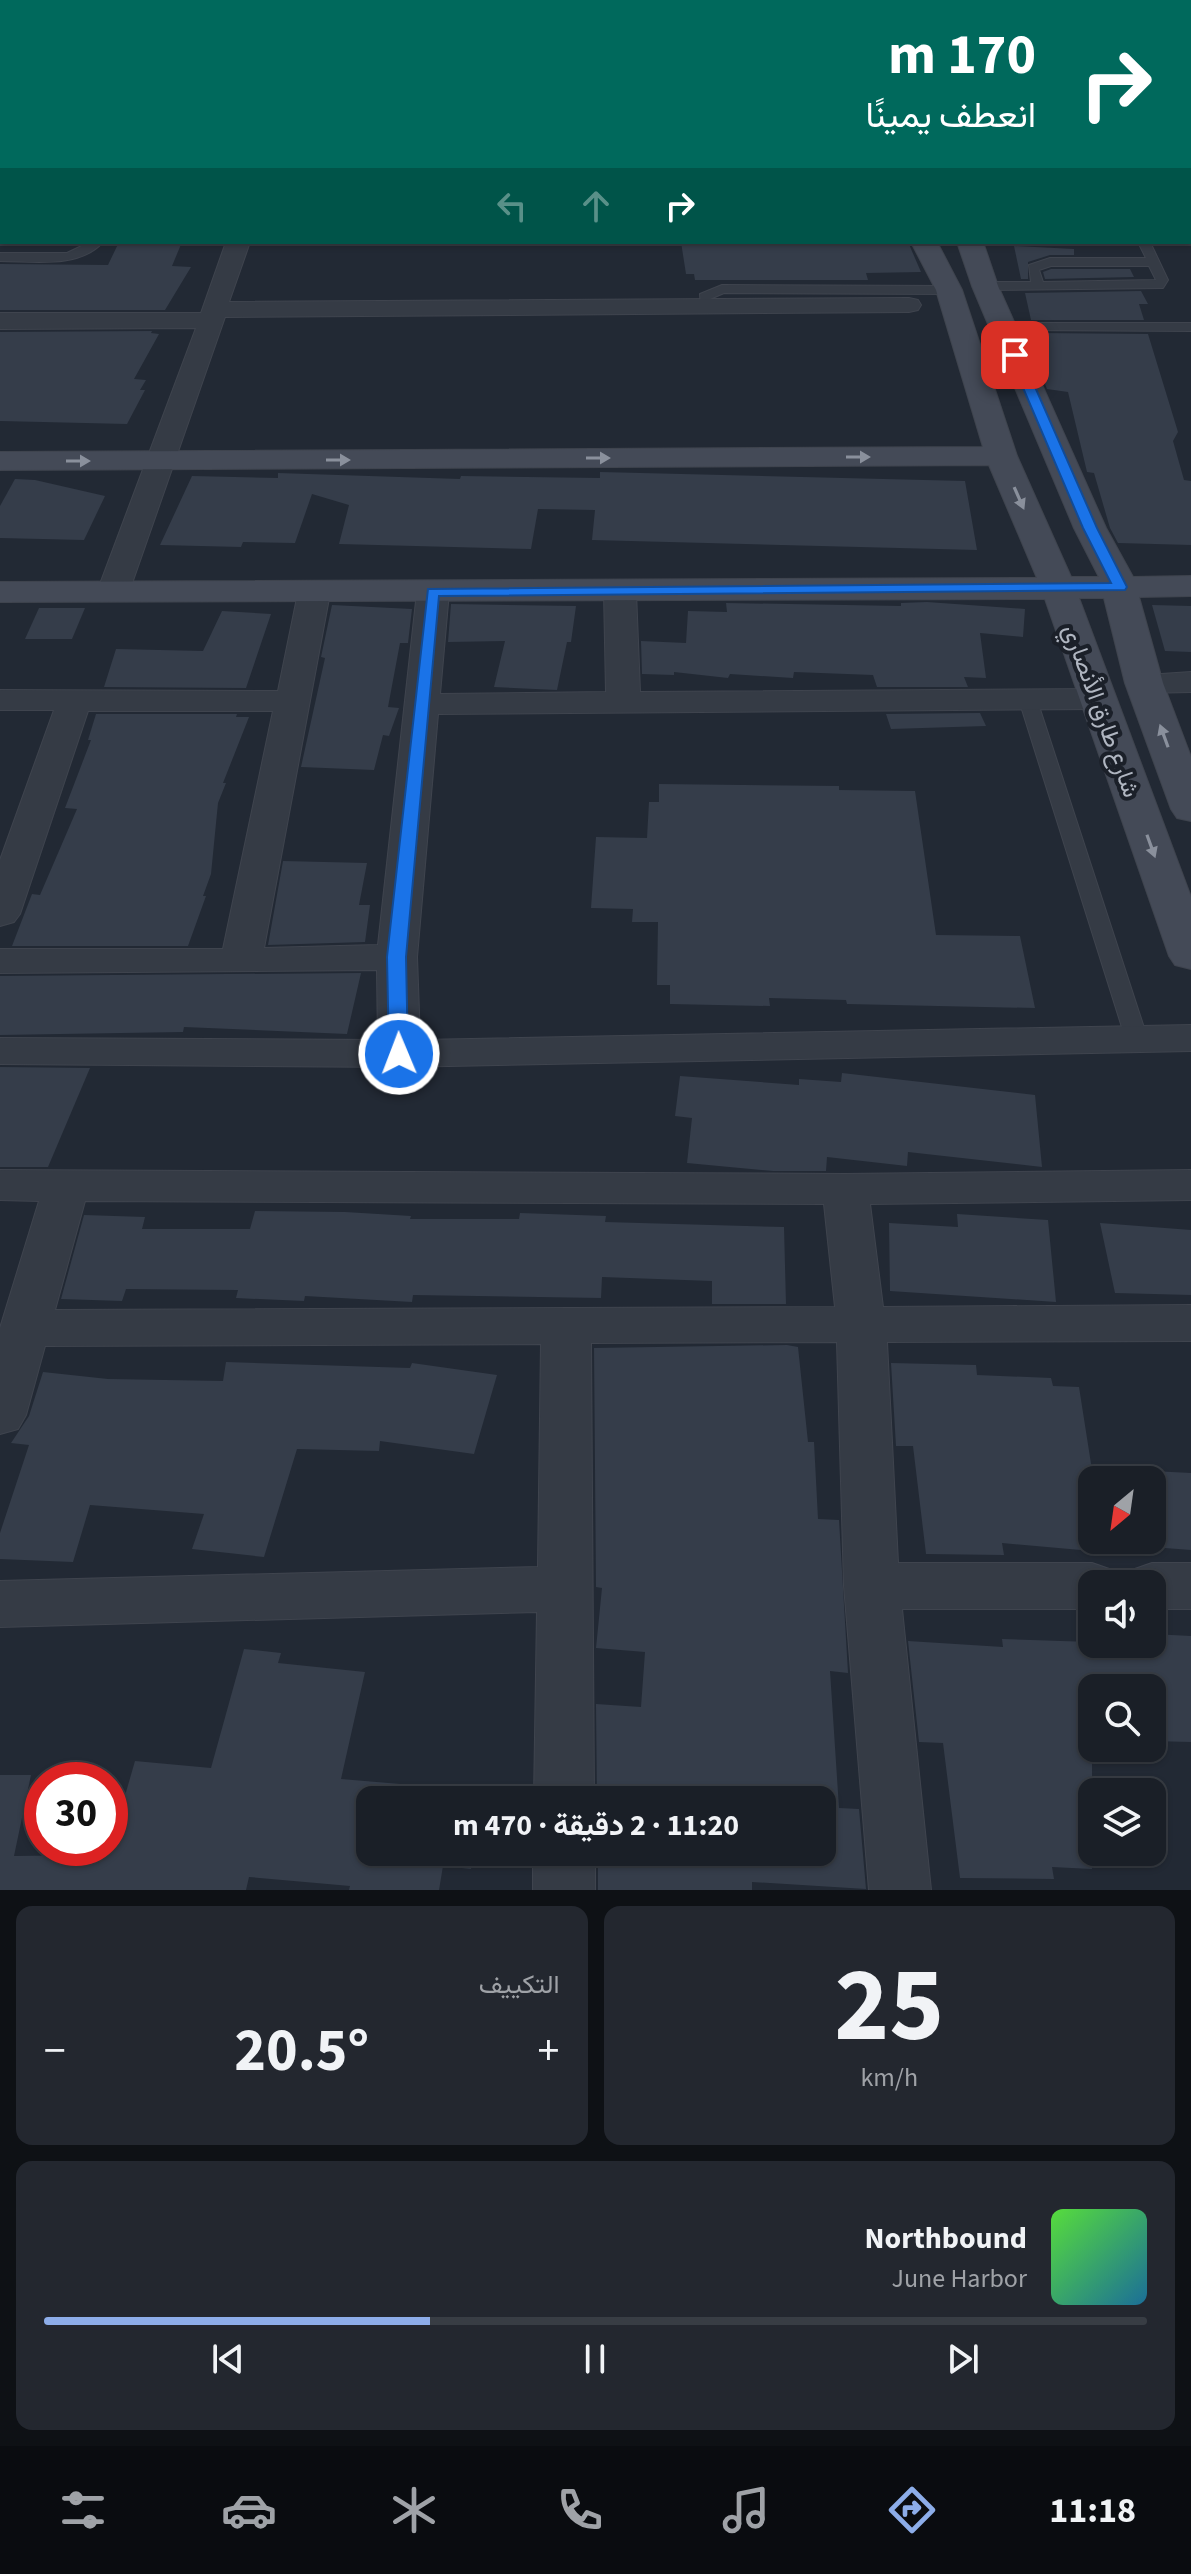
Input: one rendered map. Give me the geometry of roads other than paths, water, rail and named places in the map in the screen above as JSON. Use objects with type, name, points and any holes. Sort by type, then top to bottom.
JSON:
[{"type":"street","points":[[117,581],[237,244]]},
{"type":"street","name":"شارع طارق الأنصاري","points":[[925,244],[952,300],[997,445],[1054,579],[1191,956]]},
{"type":"street","points":[[971,244],[985,286],[1090,528],[1117,579],[1144,683],[1191,809]]},
{"type":"street","points":[[0,321],[705,305],[909,305],[952,300]]},
{"type":"street","points":[[0,439],[166,449],[997,445]]},
{"type":"street","points":[[0,461],[166,449]]},
{"type":"street","points":[[0,570],[117,581],[314,593],[620,592],[1054,579]]},
{"type":"street","points":[[1117,579],[1191,570]]},
{"type":"street","points":[[0,592],[117,581],[1117,579],[1191,586]]},
{"type":"street","points":[[399,1054],[397,957],[433,592]]},
{"type":"street","points":[[620,592],[623,703]]},
{"type":"street","points":[[241,961],[314,593]]},
{"type":"street","points":[[1144,683],[1191,682]]},
{"type":"street","points":[[422,704],[1097,699]]},
{"type":"street","points":[[0,700],[292,701]]},
{"type":"street","points":[[0,914],[75,700]]},
{"type":"street","points":[[0,961],[241,961],[397,957]]},
{"type":"street","points":[[0,1051],[399,1054],[1191,1038]]},
{"type":"street","points":[[0,1185],[845,1189],[1191,1185]]},
{"type":"street","points":[[0,1415],[67,1185]]},
{"type":"street","points":[[845,1189],[861,1324],[872,1586],[900,1890]]},
{"type":"street","points":[[25,1328],[1191,1323]]},
{"type":"street","points":[[564,1786],[566,1326]]},
{"type":"street","points":[[872,1586],[1078,1586]]},
{"type":"street","points":[[1166,1586],[1191,1586]]},
{"type":"street","points":[[0,1604],[565,1589]]},
{"type":"street","points":[[564,1866],[564,1890]]},
{"type":"lane","points":[[46,257],[56,244]]},
{"type":"lane","points":[[0,257],[83,254],[95,244]]},
{"type":"lane","points":[[985,286],[1159,285],[1162,280],[1145,244]]},
{"type":"lane","points":[[1038,286],[1033,268],[1050,262],[1153,262]]},
{"type":"lane","points":[[705,305],[704,297],[722,289],[952,300]]},
{"type":"lane","points":[[1002,326],[1191,327]]},
{"type":"lane","points":[[1028,700],[1137,1040]]}]
